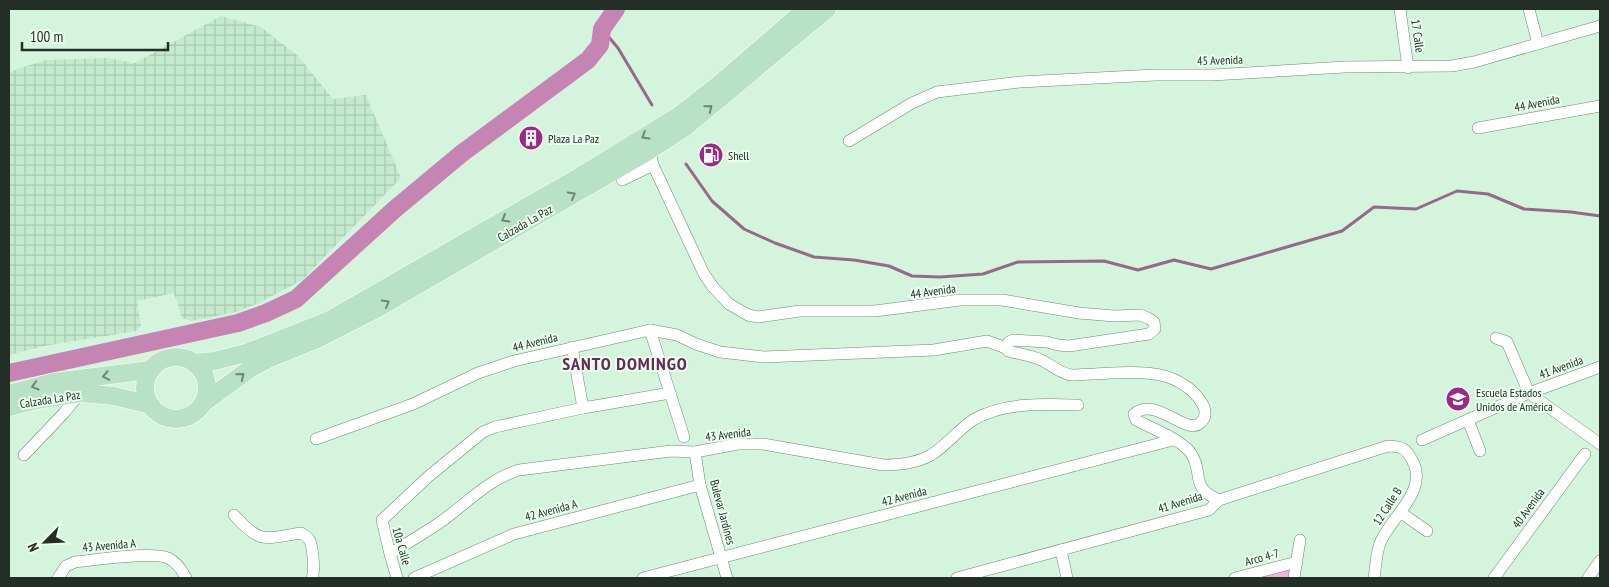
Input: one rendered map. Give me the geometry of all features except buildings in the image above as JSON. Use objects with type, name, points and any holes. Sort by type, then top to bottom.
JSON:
[{"type":"main road","name":"Calzada La Paz","points":[[194,363],[214,361],[246,353],[328,322],[585,173],[677,117],[723,81],[806,9]]},
{"type":"main road","name":"Calzada La Paz","points":[[202,404],[252,368],[315,340],[378,308],[652,158],[684,128],[827,9]]},
{"type":"main road","points":[[171,357],[180,357],[194,363],[201,370],[206,383],[207,390],[202,404],[188,416],[171,418],[162,415],[150,405],[146,397],[146,379],[150,370],[156,364],[171,357]]},
{"type":"main road","name":"Calzada La Paz","points":[[9,394],[54,382],[150,370]]},
{"type":"main road","name":"Calzada La Paz","points":[[9,407],[36,400],[80,393],[114,396],[150,405]]},
{"type":"street","name":"17 Calle","points":[[1400,9],[1408,68]]},
{"type":"street","points":[[1529,9],[1538,44]]},
{"type":"street","name":"45 Avenida","points":[[848,141],[912,103],[937,92],[1029,82],[1155,75],[1212,75],[1345,67],[1408,68],[1464,65],[1600,26]]},
{"type":"street","name":"44 Avenida","points":[[1478,128],[1600,106]]},
{"type":"street","points":[[622,180],[652,158]]},
{"type":"street","name":"44 Avenida","points":[[652,158],[704,274],[729,304],[748,315],[758,317],[800,310],[875,311],[960,300],[1002,300],[1079,313],[1114,316],[1140,315],[1154,322],[1155,329],[1149,334],[1069,346],[1047,342],[1013,340],[1009,342],[1006,348]]},
{"type":"street","points":[[650,330],[684,437]]},
{"type":"street","name":"44 Avenida","points":[[316,439],[412,404],[478,373],[514,361],[650,330],[677,335],[720,352],[764,357],[934,350],[988,341],[1006,348],[1008,351],[1042,360],[1061,372],[1072,375],[1133,372],[1155,374],[1180,381],[1198,397],[1205,408],[1203,421],[1198,426],[1191,427],[1163,412],[1149,410],[1134,414],[1136,420],[1173,440]]},
{"type":"street","points":[[1496,338],[1508,342],[1529,393],[1600,444]]},
{"type":"street","points":[[572,347],[583,408],[670,393]]},
{"type":"street","name":"41 Avenida","points":[[1422,440],[1529,393],[1600,368]]},
{"type":"street","points":[[24,455],[64,413],[80,393]]},
{"type":"street","name":"43 Avenida","points":[[390,554],[441,522],[478,492],[513,472],[605,458],[671,451],[695,452],[738,444],[763,444],[883,465],[896,465],[921,460],[932,454],[974,420],[991,412],[1037,404],[1078,404]]},
{"type":"street","name":"10a Calle","points":[[397,578],[382,520],[429,476],[483,432],[495,427],[583,408]]},
{"type":"street","points":[[1468,420],[1480,451]]},
{"type":"street","points":[[1173,440],[1190,452],[1195,462],[1200,486],[1203,491],[1219,500]]},
{"type":"street","name":"42 Avenida","points":[[643,578],[1173,440]]},
{"type":"street","name":"41 Avenida","points":[[957,578],[1209,510],[1219,500],[1388,446],[1399,446],[1407,450]]},
{"type":"street","name":"12 Calle B","points":[[1374,578],[1380,543],[1387,529],[1416,486],[1416,466],[1407,450]]},
{"type":"street","name":"Bulevar Jardines","points":[[695,452],[700,485],[727,578]]},
{"type":"street","name":"40 Avenida","points":[[1494,578],[1585,454]]},
{"type":"street","name":"42 Avenida A","points":[[414,578],[514,534],[700,485]]},
{"type":"street","points":[[1400,512],[1427,531]]},
{"type":"street","points":[[234,515],[247,530],[263,538],[300,533],[305,536],[309,540],[313,564],[314,572],[312,578]]},
{"type":"street","points":[[1294,578],[1300,540]]},
{"type":"street","points":[[1061,550],[1067,578]]},
{"type":"street","name":"43 Avenida A","points":[[58,578],[66,566],[75,562],[156,555],[174,561],[181,568],[186,578]]},
{"type":"street","points":[[1588,578],[1600,561]]},
{"type":"street","name":"Arco 4-7","points":[[1235,578],[1297,562]]},
{"type":"shaded area","points":[[221,16],[261,27],[298,56],[333,99],[366,95],[401,178],[302,280],[259,303],[236,312],[191,321],[182,318],[174,293],[137,301],[141,326],[137,331],[44,346],[9,355],[9,72],[45,60],[106,58],[135,63]]},
{"type":"green space","points":[[1293,566],[1291,578],[1246,578]]},
{"type":"waterway","points":[[9,373],[238,323],[296,299],[395,209],[461,154],[588,60],[600,45],[602,29],[616,9]]},
{"type":"waterway","points":[[602,29],[618,48],[652,105]]},
{"type":"waterway","points":[[686,164],[712,201],[744,229],[814,257],[854,260],[889,266],[912,276],[940,277],[983,274],[1018,262],[1104,261],[1138,270],[1174,260],[1211,269],[1342,231],[1374,207],[1416,209],[1457,191],[1488,194],[1524,209],[1600,216]]},
{"type":"place","name":"Plaza La Paz","points":[[531,138]]},
{"type":"place","name":"Shell","points":[[711,155]]},
{"type":"place","name":"Escuela Estados Unidos de América","points":[[1458,399]]},
{"type":"district","name":"SANTO DOMINGO","points":[[625,363]]}]
